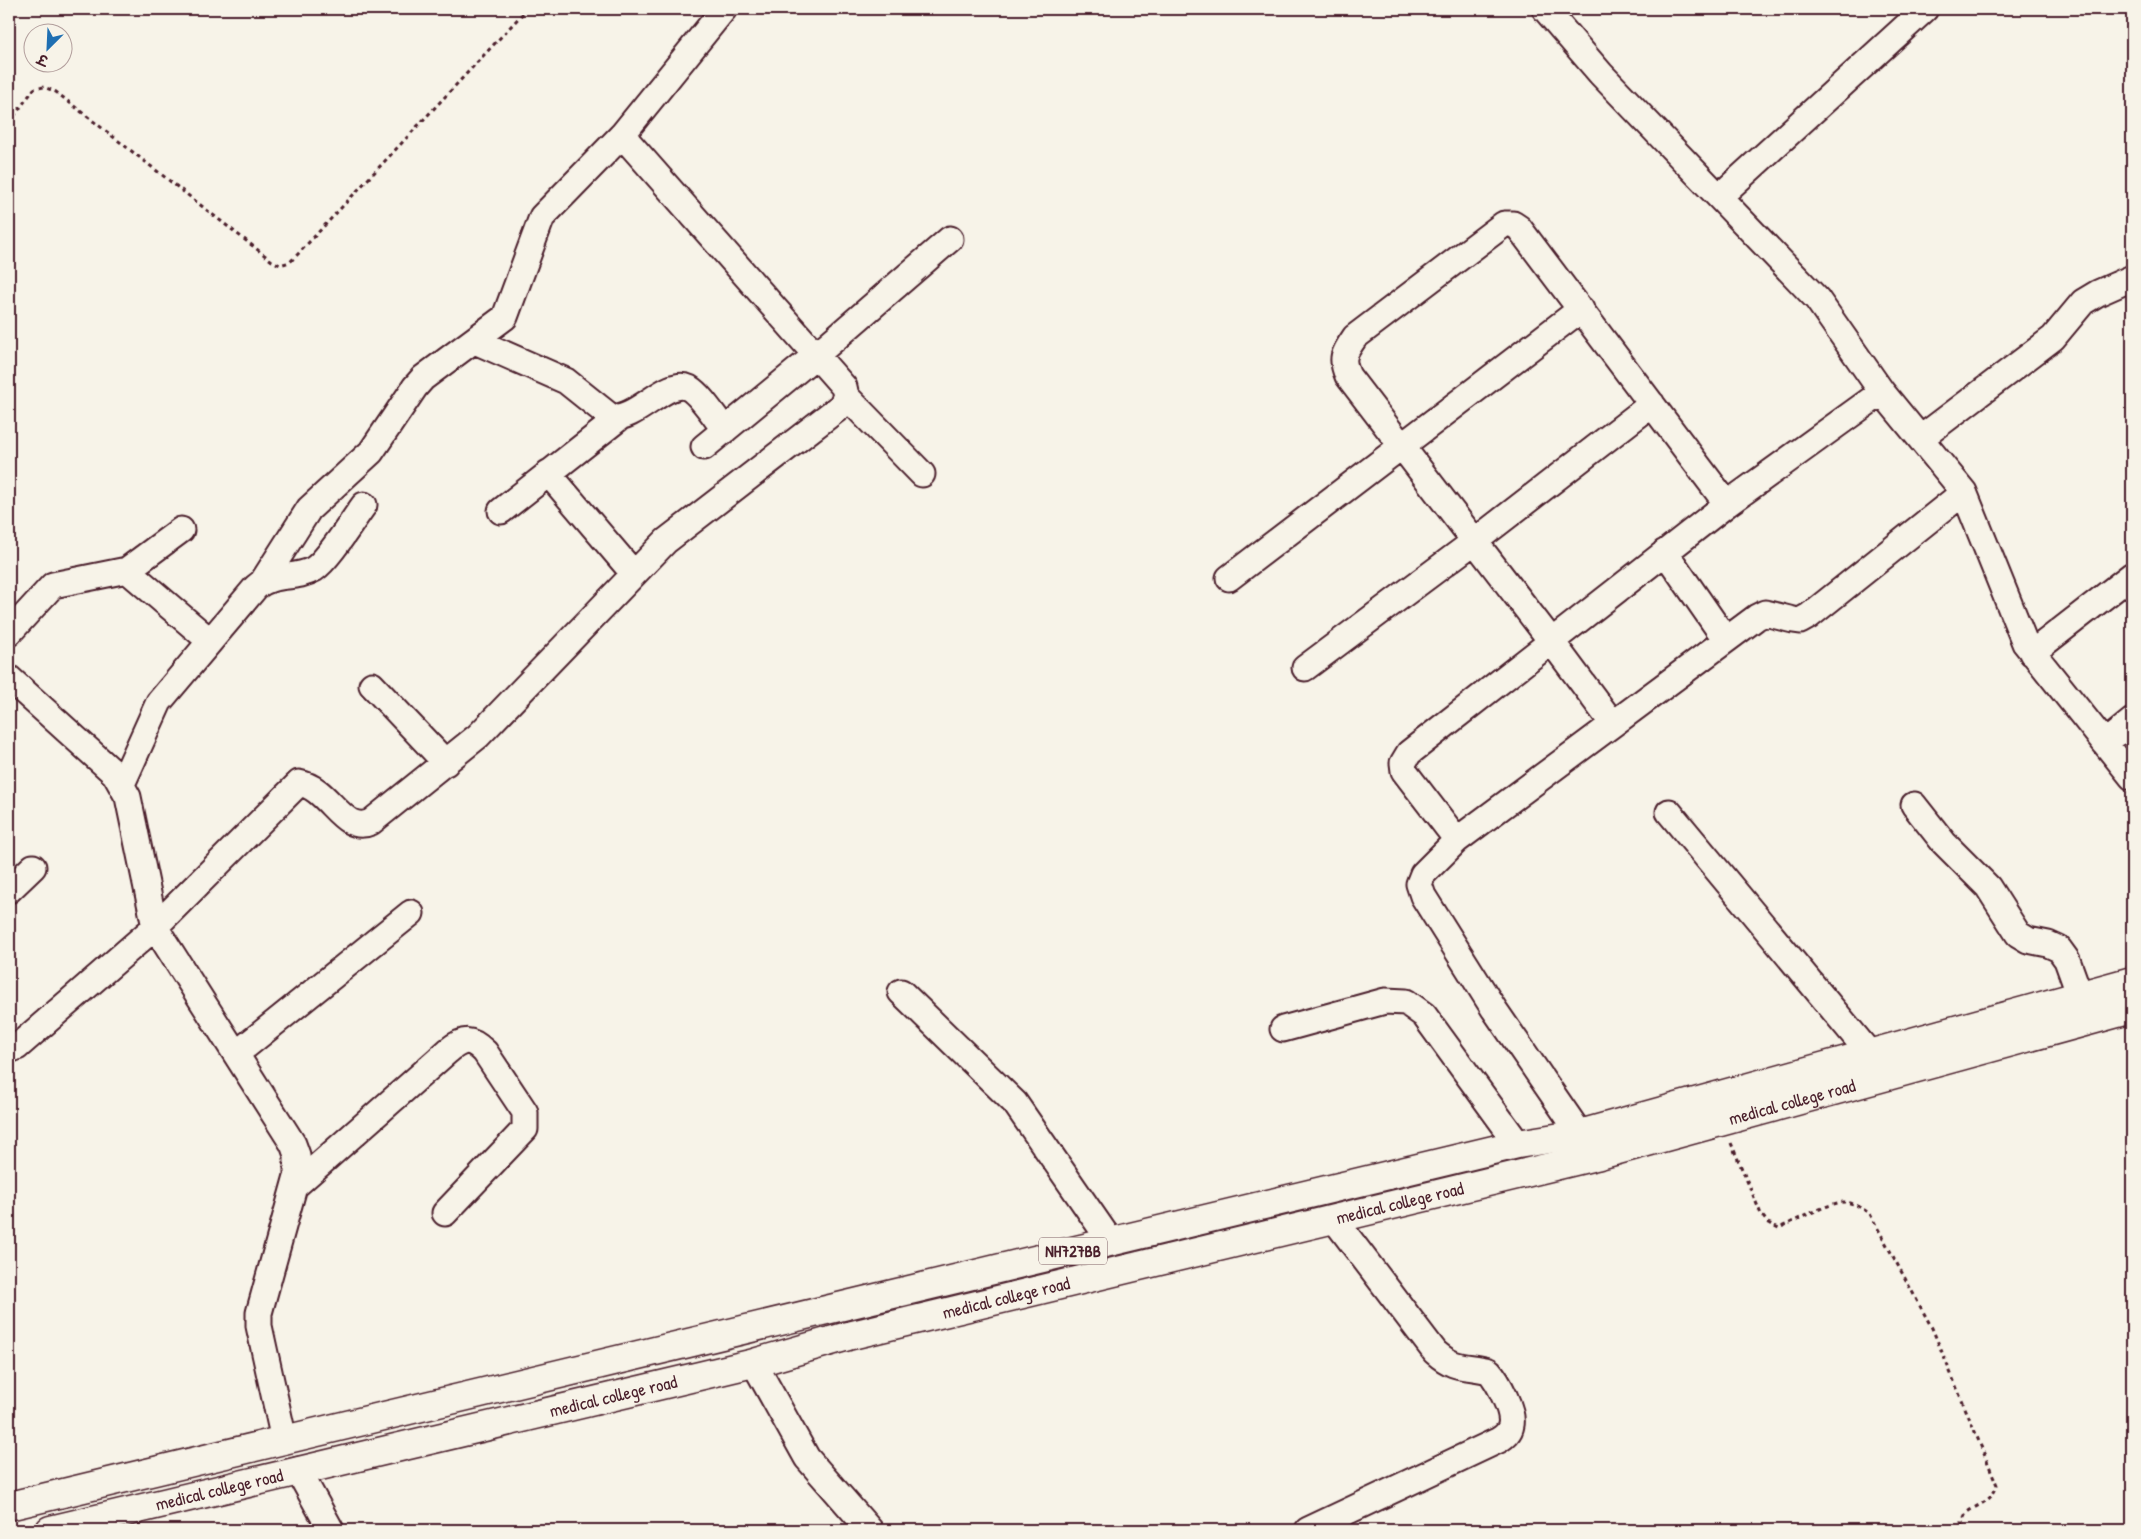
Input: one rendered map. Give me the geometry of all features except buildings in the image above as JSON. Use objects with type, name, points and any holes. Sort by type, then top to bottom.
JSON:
[{"type":"highway","name":"NH727BB","points":[[9,1506],[1518,1144],[1580,1134],[1639,1131],[1870,1054],[2132,981]]},
{"type":"highway","name":"medical college road","points":[[50,1530],[754,1363],[848,1336],[1586,1159],[1639,1131],[1722,1121],[2131,1011]]},
{"type":"highway","points":[[210,1458],[221,1489]]},
{"type":"street","points":[[122,784],[159,702],[263,581],[309,509],[371,452],[415,387],[424,378],[505,317],[542,218],[622,135],[724,9]]},
{"type":"street","points":[[1544,9],[1590,62],[1818,299],[1882,392],[1964,492],[2025,643],[2132,777]]},
{"type":"street","points":[[1719,197],[1926,9]]},
{"type":"street","points":[[622,135],[844,388],[846,396],[922,474]]},
{"type":"street","points":[[1613,724],[1348,376],[1343,364],[1345,352],[1355,337],[1504,224],[1513,224],[1519,228],[1581,309],[1727,504]]},
{"type":"street","points":[[704,447],[816,356],[950,239]]},
{"type":"street","points":[[1921,438],[2053,338],[2083,302],[2132,278]]},
{"type":"street","points":[[1229,578],[1581,309]]},
{"type":"street","points":[[475,341],[566,381],[611,417],[628,416],[672,388],[682,386],[694,392],[725,430]]},
{"type":"street","points":[[1457,840],[1404,771],[1403,763],[1409,753],[1727,504],[1882,392]]},
{"type":"street","points":[[9,1050],[17,1047],[155,927],[299,783],[316,789],[352,824],[363,826],[371,822],[478,736],[674,533],[841,406],[846,396]]},
{"type":"street","points":[[1305,668],[1475,541],[1652,404]]},
{"type":"street","points":[[501,511],[619,418]]},
{"type":"street","points":[[548,474],[634,574]]},
{"type":"street","points":[[1580,1134],[1494,1009],[1423,896],[1419,884],[1423,874],[1457,840],[1726,640],[1765,613],[1800,621],[1809,616],[1964,492]]},
{"type":"street","points":[[263,581],[303,573],[314,568],[323,561],[364,505]]},
{"type":"street","points":[[9,633],[53,585],[127,570],[181,530]]},
{"type":"street","points":[[1665,552],[1726,640]]},
{"type":"street","points":[[127,570],[210,641]]},
{"type":"street","points":[[2032,653],[2132,575]]},
{"type":"street","points":[[9,678],[115,774],[122,784],[128,797],[155,927],[293,1144],[298,1165],[294,1186],[259,1313],[258,1326],[284,1440]]},
{"type":"street","points":[[372,685],[446,763]]},
{"type":"street","points":[[2105,743],[2132,721]]},
{"type":"street","points":[[1914,804],[1944,843],[1988,887],[2018,934],[2028,940],[2059,949],[2067,960],[2080,996]]},
{"type":"street","points":[[1669,812],[1870,1054]]},
{"type":"street","points":[[9,890],[32,867]]},
{"type":"street","points":[[236,1054],[411,913]]},
{"type":"street","points":[[900,992],[1015,1104],[1111,1242]]},
{"type":"street","points":[[1283,1030],[1385,1001],[1406,1002],[1424,1015],[1518,1144]]},
{"type":"street","points":[[294,1186],[448,1051],[458,1043],[467,1041],[477,1045],[485,1052],[525,1112],[525,1129],[445,1213]]},
{"type":"street","points":[[1308,1530],[1499,1440],[1506,1435],[1511,1426],[1512,1416],[1496,1379],[1489,1370],[1455,1366],[1443,1360],[1435,1352],[1334,1219]]},
{"type":"street","points":[[754,1363],[807,1458],[870,1530]]},
{"type":"street","points":[[298,1470],[331,1530]]},
{"type":"path","points":[[9,123],[34,89],[44,87],[56,92],[272,261],[280,265],[290,262],[298,254],[527,9]]},
{"type":"path","points":[[1722,1121],[1761,1214],[1768,1223],[1779,1228],[1844,1202],[1860,1207],[1870,1214],[1932,1328],[1997,1485],[1995,1493],[1988,1501],[1966,1513],[1962,1522],[1965,1530]]}]
